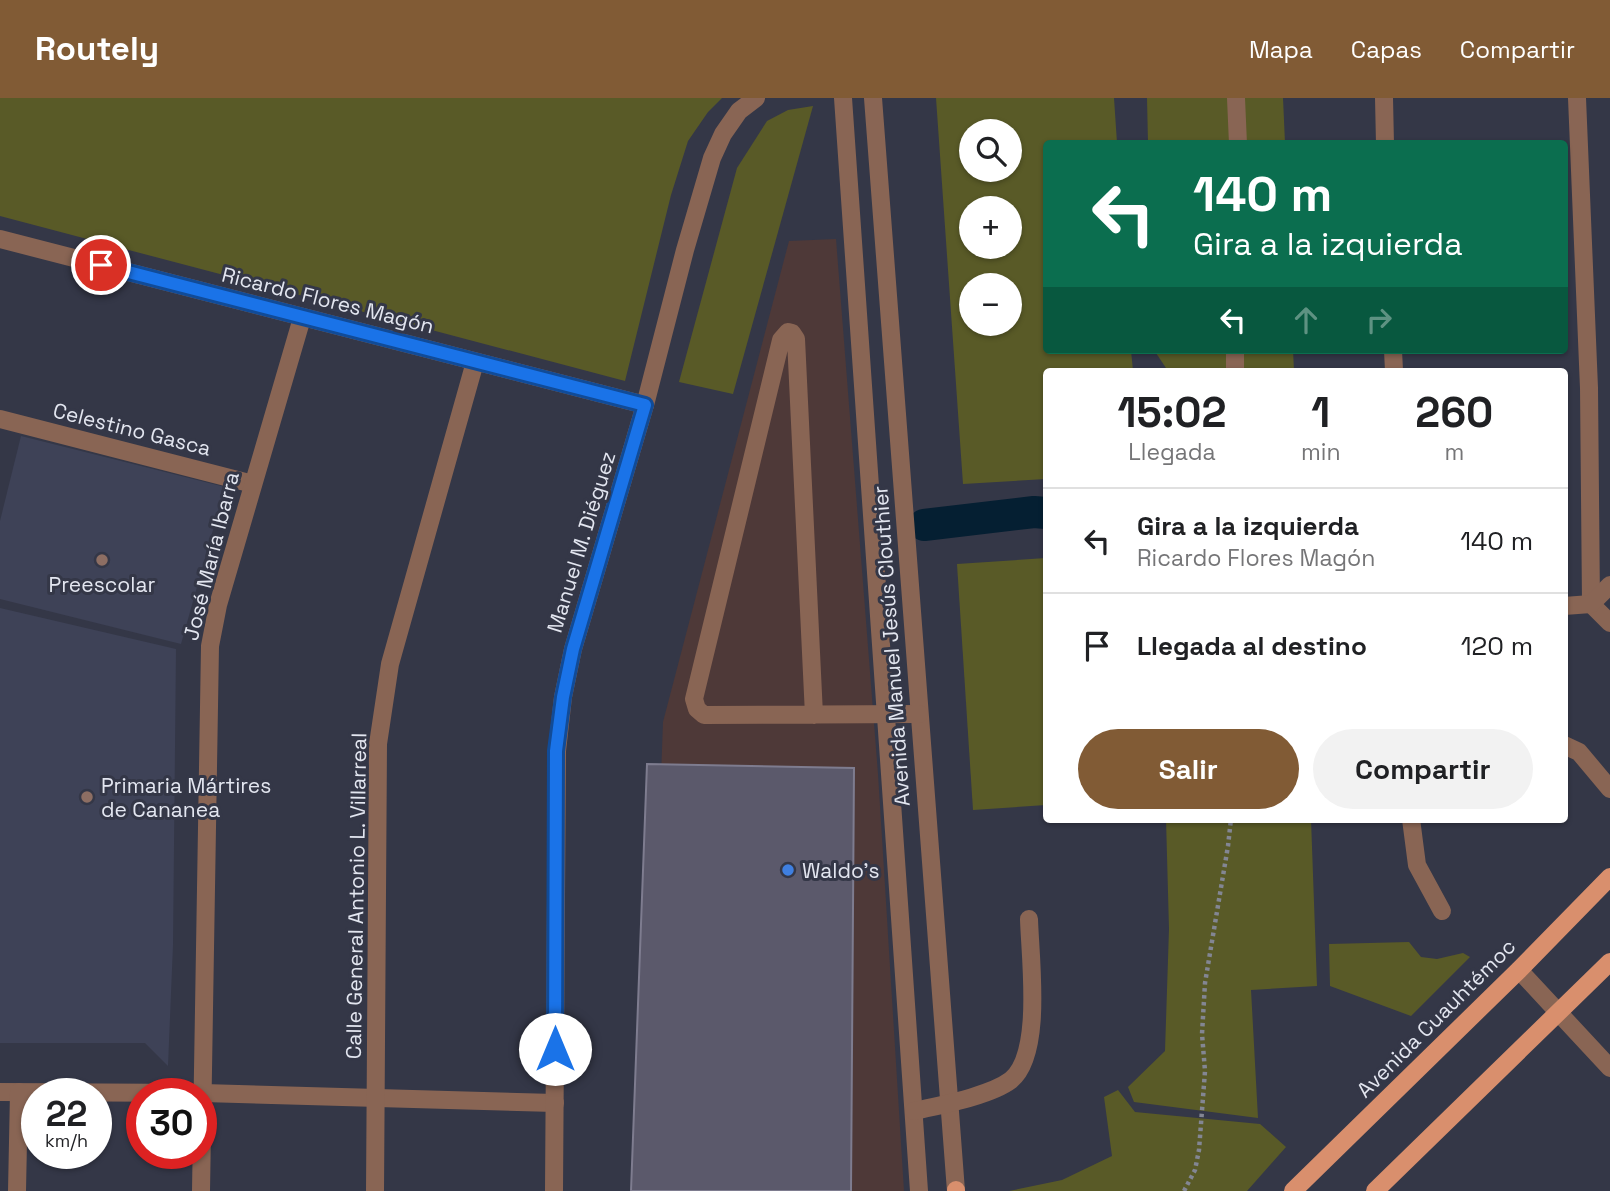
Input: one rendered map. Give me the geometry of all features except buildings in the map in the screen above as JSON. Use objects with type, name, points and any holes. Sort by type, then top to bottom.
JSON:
[{"type":"main road","name":"Avenida Cuauhtémoc","points":[[1293,1191],[1610,877]]},
{"type":"main road","points":[[1375,1191],[1610,962]]},
{"type":"street","name":"Manuel M. Diéguez","points":[[554,1191],[556,751],[561,710],[573,649],[645,405],[712,158],[723,134],[739,111],[756,98]]},
{"type":"street","name":"Avenida Manuel Jesús Clouthier","points":[[844,98],[919,1191]]},
{"type":"street","name":"Avenida Manuel Jesús Clouthier","points":[[873,98],[956,1191]]},
{"type":"street","points":[[1236,98],[1238,140]]},
{"type":"street","points":[[1384,98],[1385,140]]},
{"type":"street","points":[[1577,98],[1589,388],[1591,604],[1610,623]]},
{"type":"street","name":"Ricardo Flores Magón","points":[[0,239],[645,405]]},
{"type":"street","name":"José María Ibarra","points":[[203,1078],[209,646],[218,604],[302,318]]},
{"type":"street","points":[[814,715],[796,339],[788,332],[781,340],[694,698],[697,709],[704,715],[886,716],[919,714]]},
{"type":"street","name":"Calle General Antonio L. Villarreal","points":[[375,1191],[377,744],[390,664],[475,362]]},
{"type":"street","name":"Celestino Gasca","points":[[0,419],[253,484]]},
{"type":"street","points":[[1568,606],[1591,604],[1610,585]]},
{"type":"street","points":[[1568,747],[1578,752],[1610,789]]},
{"type":"street","points":[[1412,823],[1417,865],[1441,911]]},
{"type":"street","points":[[914,1111],[999,1087],[1021,1070],[1027,1054],[1032,1023],[1029,919]]},
{"type":"street","points":[[1519,970],[1610,1068]]},
{"type":"street","points":[[0,1091],[126,1093]]},
{"type":"street","points":[[17,1191],[19,1092]]},
{"type":"street","points":[[217,1093],[555,1103]]},
{"type":"street","name":"José María Ibarra","points":[[201,1169],[201,1191]]},
{"type":"path","points":[[1184,1191],[1195,1170],[1199,1150],[1205,1071],[1202,1034],[1205,983],[1230,823]]},
{"type":"shaded area","points":[[0,98],[722,98],[708,112],[688,141],[671,195],[625,381],[0,216]]},
{"type":"shaded area","points":[[936,98],[1114,98],[1117,140],[1043,140],[1043,354],[1131,354],[1133,368],[1043,368],[1043,479],[963,484]]},
{"type":"shaded area","points":[[1147,98],[1283,98],[1285,140],[1148,140]]},
{"type":"shaded area","points":[[813,106],[733,394],[679,382],[737,168],[767,121],[788,110]]},
{"type":"shaded area","points":[[836,239],[878,774],[904,1191],[646,1191],[663,722],[789,241]]},
{"type":"shaded area","points":[[1157,354],[1293,354],[1294,368],[1166,368]]},
{"type":"shaded area","name":"Preescolar","points":[[21,436],[225,487],[181,644],[0,599],[0,521]]},
{"type":"shaded area","points":[[1043,558],[1043,805],[973,810],[957,564]]},
{"type":"shaded area","name":"Primaria Mártires de Cananea","points":[[0,608],[176,649],[173,945],[168,1066],[145,1043],[0,1043]]},
{"type":"shaded area","points":[[1166,823],[1311,823],[1317,986],[1251,990],[1258,1118],[1134,1102],[1128,1087],[1165,1051],[1169,929]]},
{"type":"shaded area","points":[[1409,942],[1421,957],[1437,959],[1463,953],[1470,957],[1411,1016],[1330,986],[1329,944]]},
{"type":"shaded area","points":[[1118,1090],[1135,1112],[1260,1124],[1286,1147],[1247,1191],[1009,1191],[1062,1180],[1112,1156],[1104,1097]]},
{"type":"waterway","points":[[924,525],[1043,513]]},
{"type":"place","name":"Preescolar","points":[[102,560]]},
{"type":"place","name":"Primaria Mártires de Cananea","points":[[87,797]]},
{"type":"place","name":"Waldo's","points":[[788,870]]},
{"type":"route","points":[[101,265],[645,405],[573,649],[563,697],[556,751],[555,1049]]}]
